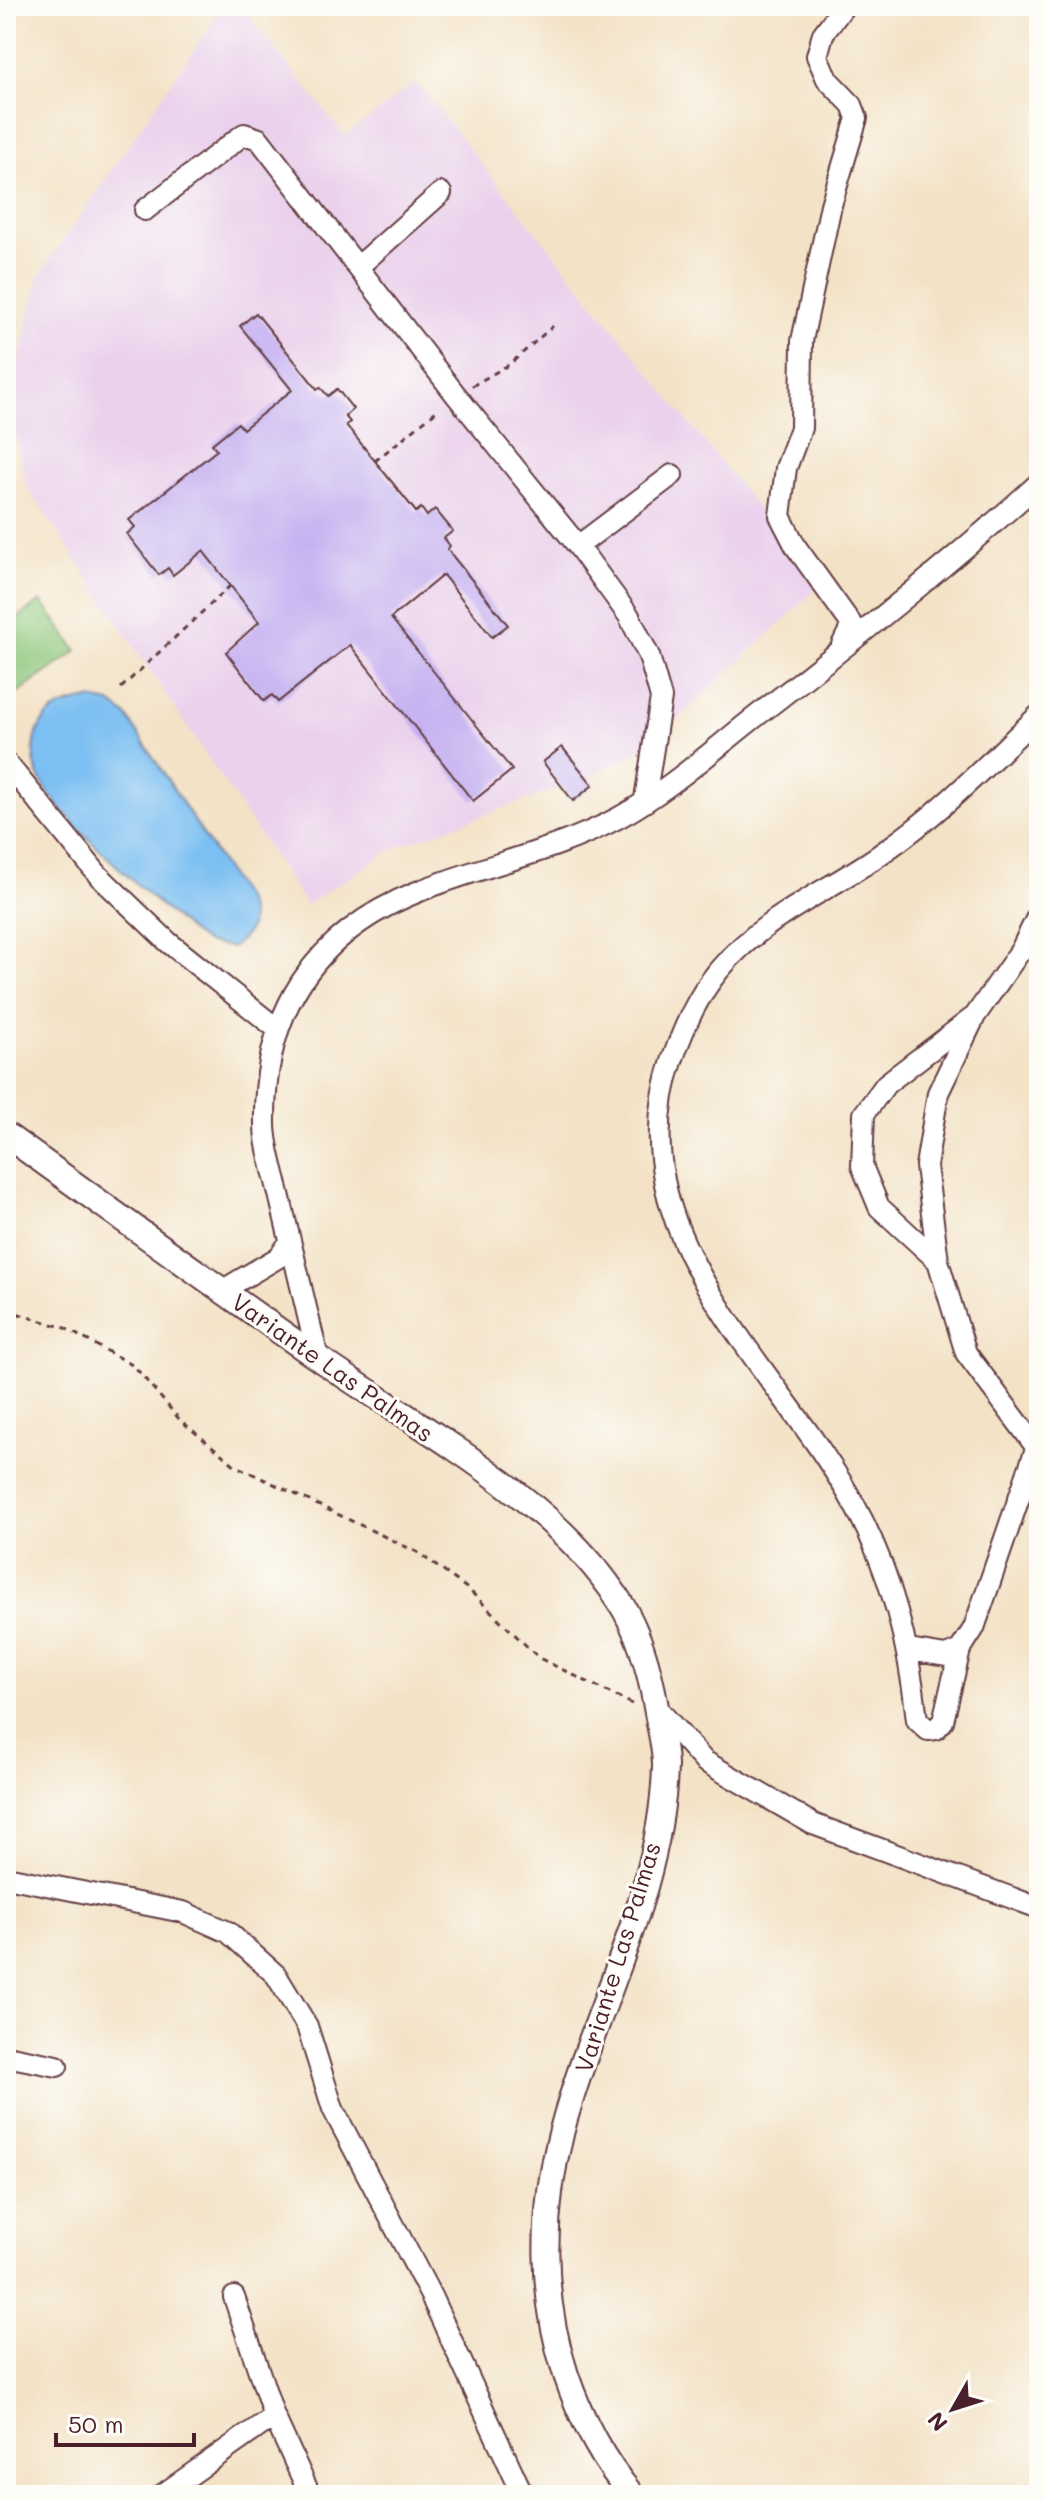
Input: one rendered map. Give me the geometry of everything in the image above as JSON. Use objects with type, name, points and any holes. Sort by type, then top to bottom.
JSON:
[{"type":"main road","name":"Variante Las Palmas","points":[[6,1135],[318,1358],[527,1500],[577,1543],[622,1605],[650,1672],[665,1764],[653,1859],[562,2129],[549,2198],[545,2264],[555,2341],[578,2411],[613,2473],[632,2495]]},
{"type":"street","points":[[839,653],[852,625],[796,547],[780,516],[786,468],[801,428],[802,341],[831,205],[856,133],[857,118],[852,105],[827,79],[817,56],[823,34],[844,6]]},
{"type":"street","points":[[145,210],[244,134],[252,134],[359,266],[629,616],[649,656],[661,698],[645,799]]},
{"type":"street","points":[[359,266],[441,193]]},
{"type":"street","points":[[578,546],[672,475]]},
{"type":"street","points":[[318,1358],[265,1128],[266,1082],[276,1028],[298,985],[328,947],[372,914],[416,892],[571,839],[619,818],[839,653],[959,555],[1039,483]]},
{"type":"street","points":[[1039,715],[938,811],[885,851],[784,911],[749,938],[699,996],[668,1073],[661,1108],[658,1139],[664,1185],[676,1229],[701,1277],[830,1463],[856,1507],[874,1547],[909,1650],[917,1720],[931,1731],[943,1721],[960,1650],[974,1628],[1038,1444],[966,1353],[938,1261],[926,1166],[938,1093],[975,1016],[1021,950],[1039,913]]},
{"type":"street","points":[[6,762],[99,876],[168,942],[276,1028]]},
{"type":"street","points":[[938,1261],[879,1207],[862,1166],[864,1114],[886,1084],[975,1016]]},
{"type":"street","points":[[223,1290],[279,1257],[290,1242]]},
{"type":"street","points":[[909,1650],[946,1656],[960,1650]]},
{"type":"street","points":[[656,1711],[704,1761],[813,1824],[1039,1908]]},
{"type":"street","points":[[665,1764],[704,1761]]},
{"type":"street","points":[[6,1877],[183,1912],[228,1932],[276,1975],[307,2026],[333,2109],[430,2294],[523,2495]]},
{"type":"street","points":[[6,2056],[57,2066]]},
{"type":"street","points":[[234,2297],[274,2416],[310,2495]]},
{"type":"street","points":[[162,2495],[274,2416]]},
{"type":"path","points":[[121,688],[230,586]]},
{"type":"path","points":[[6,1310],[65,1328],[134,1366],[180,1420],[236,1466],[417,1552],[468,1589],[539,1658],[656,1711]]},
{"type":"shaded area","points":[[224,6],[240,6],[345,136],[416,82],[820,586],[648,747],[591,776],[394,848],[306,905],[25,483],[9,402],[39,276]]},
{"type":"green space","points":[[41,601],[77,651],[6,701],[6,626]]},
{"type":"water","points":[[91,699],[110,703],[126,715],[246,901],[250,927],[232,947],[207,943],[191,932],[104,854],[44,786],[34,761],[39,727],[56,709]]},
{"type":"building","points":[[256,313],[317,389],[320,387],[328,396],[337,389],[353,409],[345,416],[350,422],[346,425],[416,512],[421,508],[427,516],[435,509],[453,531],[444,538],[450,546],[447,549],[508,625],[492,637],[443,575],[391,618],[512,770],[473,801],[350,645],[278,702],[272,695],[264,701],[226,652],[259,622],[203,551],[173,575],[168,568],[159,575],[127,534],[135,527],[129,520],[217,450],[212,444],[238,423],[243,429],[292,390],[240,326]]},
{"type":"building","points":[[562,747],[593,785],[573,801],[543,762]]}]
